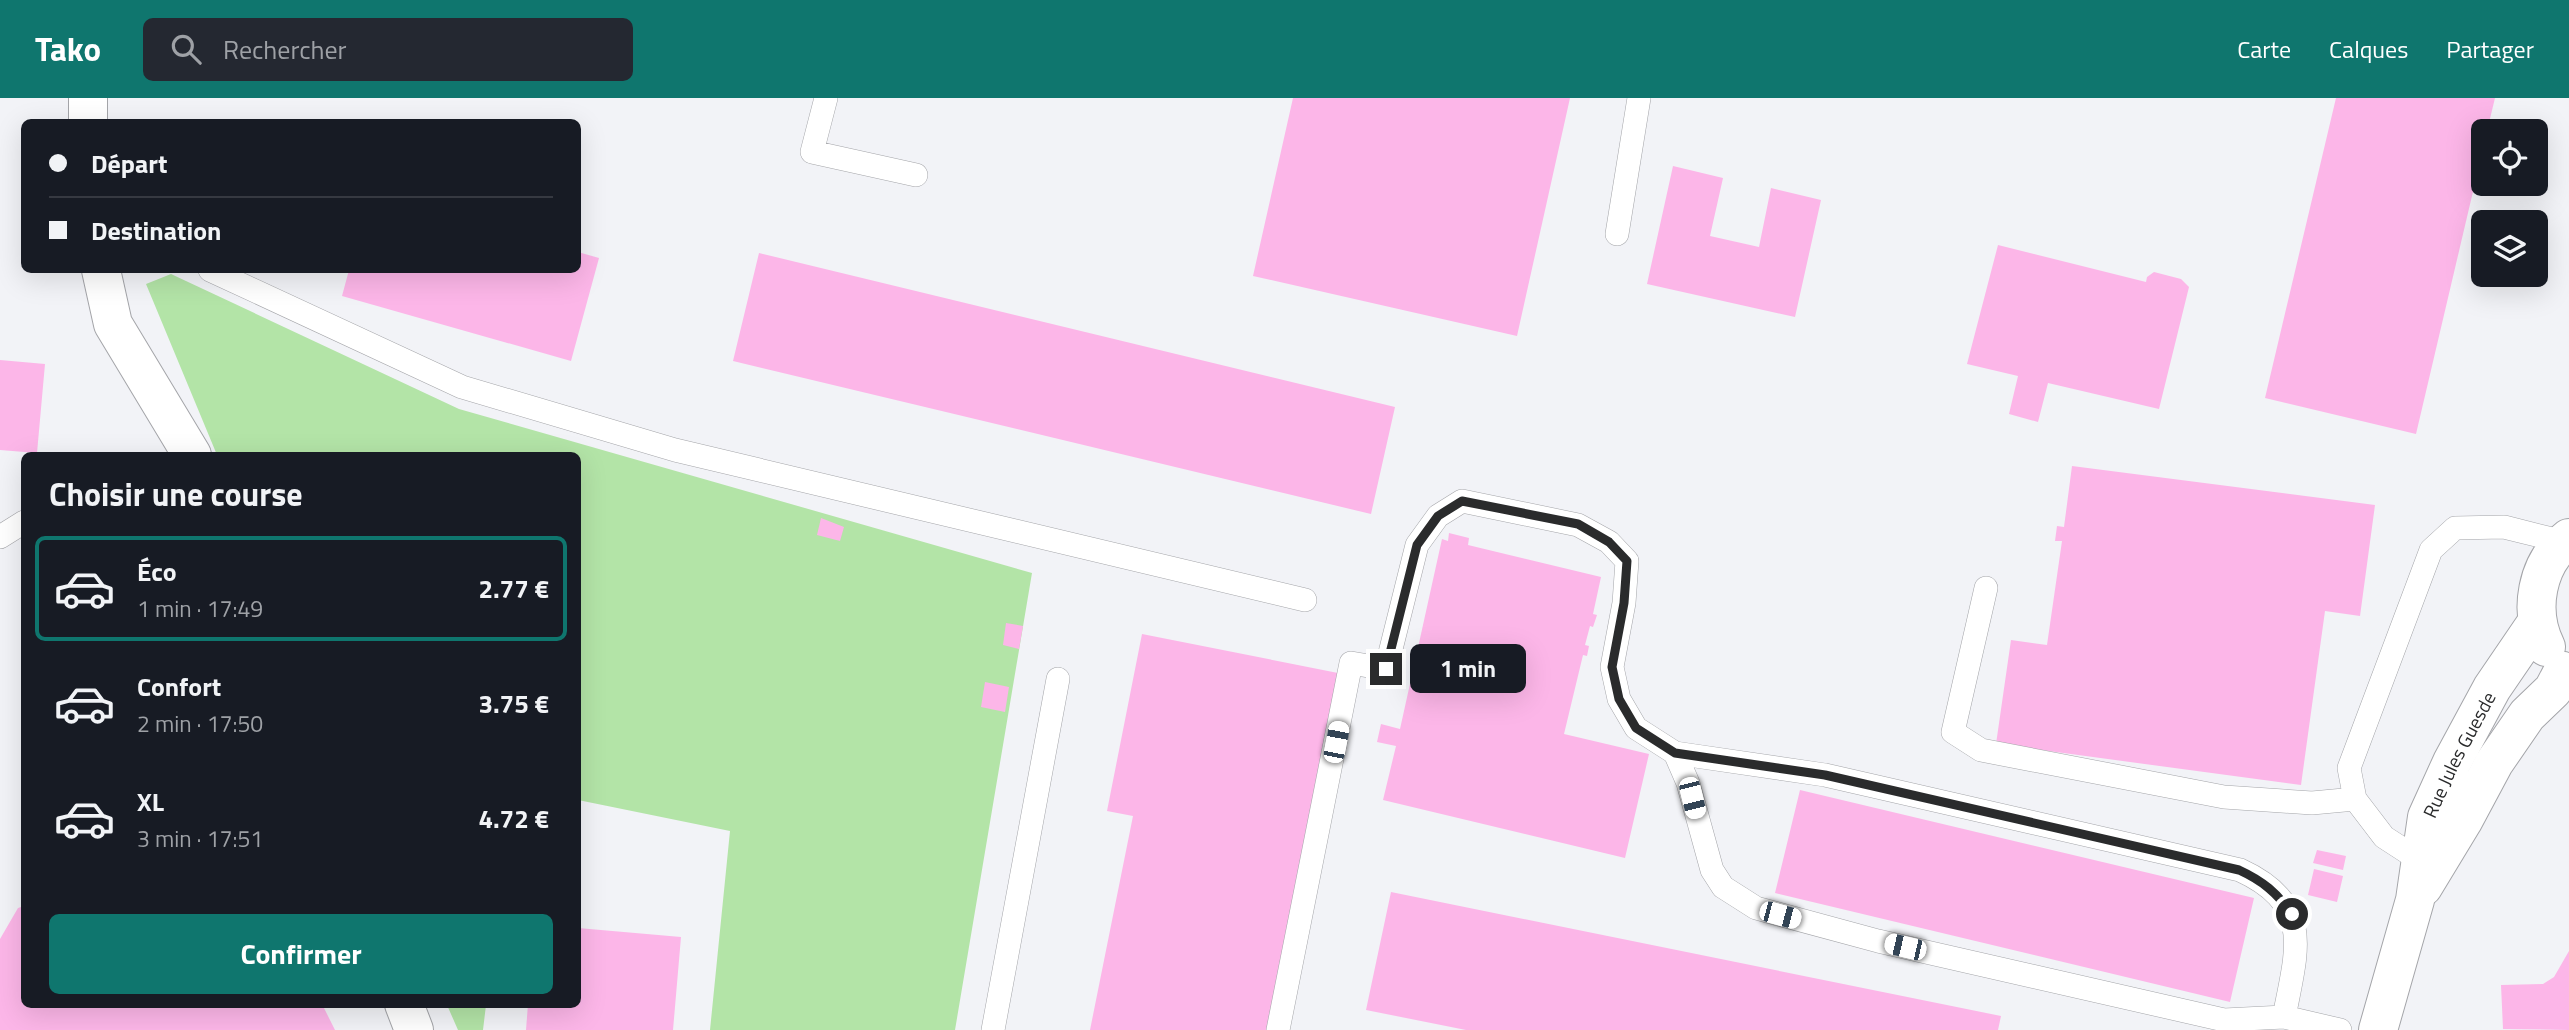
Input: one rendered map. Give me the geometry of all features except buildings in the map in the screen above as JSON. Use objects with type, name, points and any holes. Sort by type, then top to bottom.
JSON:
[{"type":"street","points":[[88,98],[88,119]]},
{"type":"street","points":[[102,273],[113,324],[190,452]]},
{"type":"street","points":[[2566,540],[2552,555],[2538,587],[2537,622],[2551,657],[2566,673]]},
{"type":"street","name":"Rue Jules Guesde","points":[[2378,1030],[2415,900],[2427,817],[2452,762],[2492,688],[2537,622]]},
{"type":"street","name":"Rue Jules Guesde","points":[[2415,900],[2463,821],[2494,763],[2527,715],[2566,673]]},
{"type":"street","points":[[406,1008],[414,1030]]},
{"type":"lane","points":[[826,98],[812,152],[915,175]]},
{"type":"lane","points":[[1617,234],[1639,98]]},
{"type":"lane","points":[[216,273],[475,391],[675,450],[1305,600]]},
{"type":"lane","points":[[1278,1030],[1351,663],[1386,669],[1417,545],[1438,516],[1462,501],[1578,524],[1609,542],[1627,561],[1624,603],[1612,667],[1619,699],[1636,728],[1675,753],[1825,775],[2239,870],[2259,879],[2278,894],[2292,914],[2297,950],[2284,1017]]},
{"type":"lane","points":[[0,537],[21,524]]},
{"type":"lane","points":[[2421,861],[2384,837],[2355,799],[2349,768],[2431,550],[2455,528],[2504,527],[2566,540]]},
{"type":"lane","points":[[1986,587],[1953,732],[1980,750],[2224,797],[2312,803],[2355,799]]},
{"type":"lane","points":[[993,1030],[1058,679]]},
{"type":"lane","points":[[1675,753],[1688,783],[1712,870],[1723,887],[1756,908],[1878,941],[2224,1020],[2284,1017],[2340,1030]]},
{"type":"green space","points":[[171,274],[459,409],[1032,573],[955,1030],[710,1030],[730,831],[581,801],[581,452],[216,452],[146,284]]},
{"type":"green space","points":[[448,1008],[486,1008],[483,1030],[458,1030]]},
{"type":"route","points":[[1386,669],[1417,545],[1438,516],[1462,501],[1578,524],[1609,542],[1627,561],[1624,603],[1612,667],[1619,699],[1636,728],[1675,753],[1825,775],[2239,870],[2259,879],[2278,894],[2292,914]]}]
